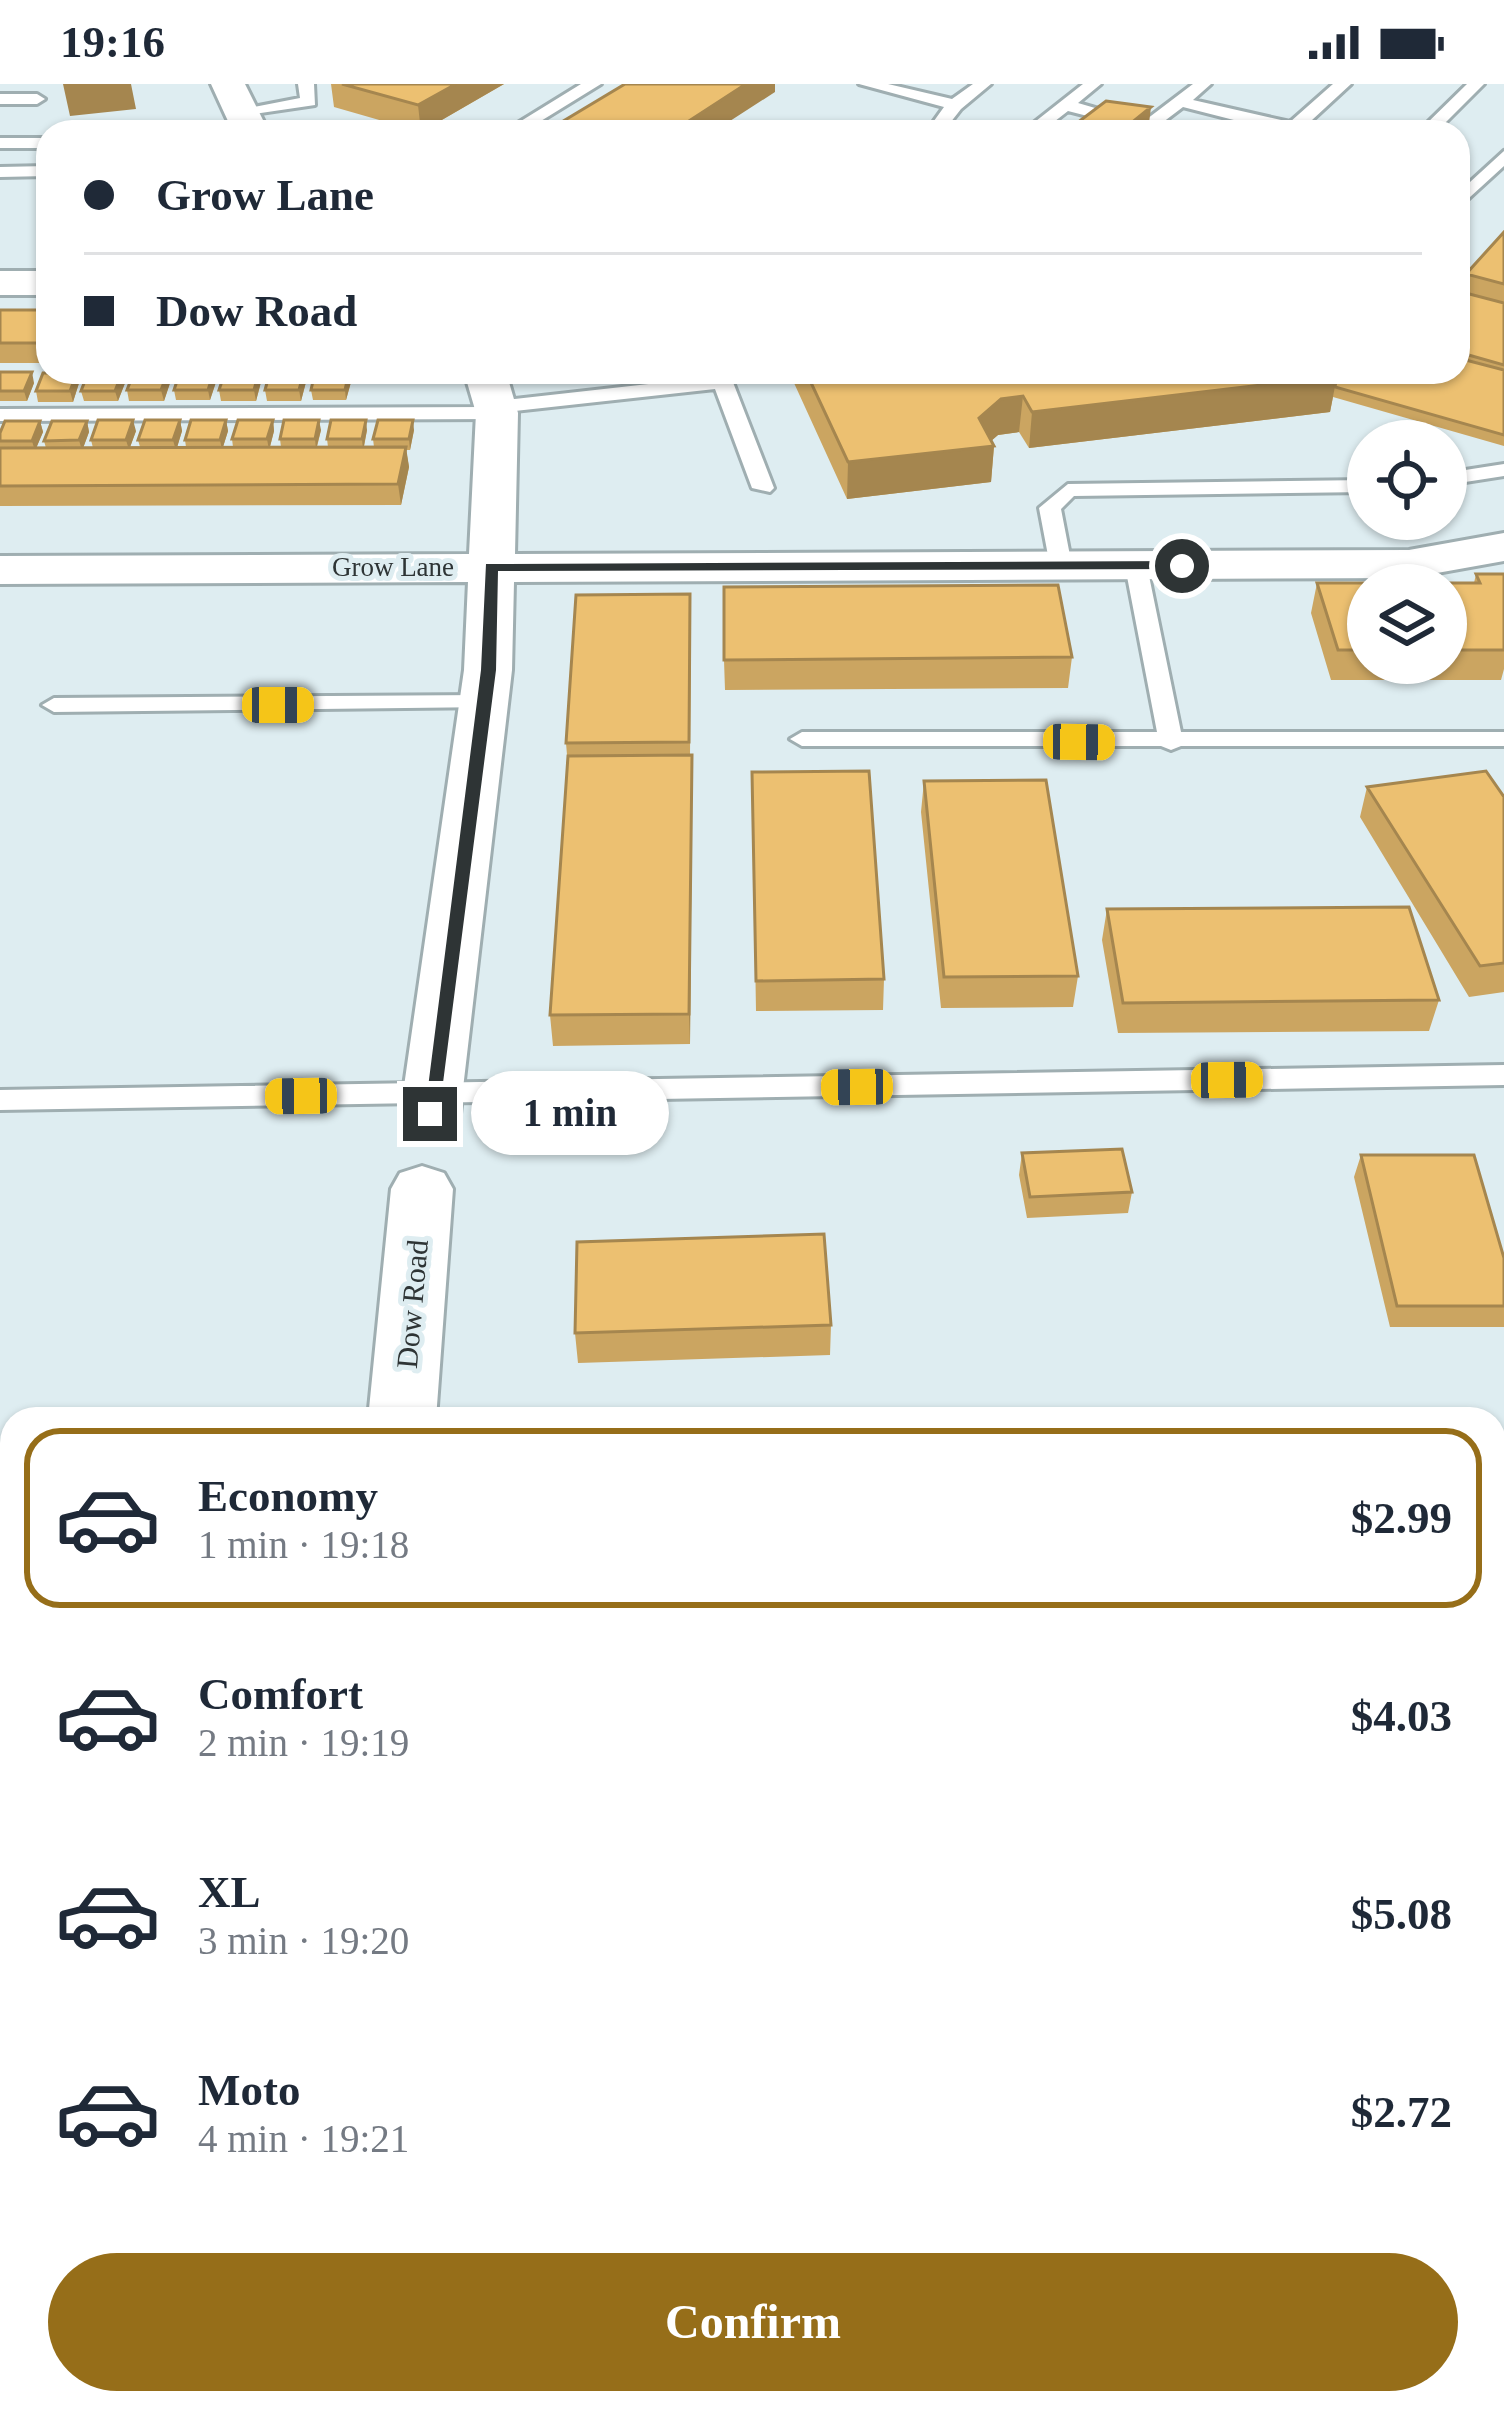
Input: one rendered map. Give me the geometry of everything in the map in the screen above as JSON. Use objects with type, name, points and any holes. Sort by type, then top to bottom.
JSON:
[{"type":"street","points":[[0,283],[36,283]]},
{"type":"street","points":[[431,1104],[484,702],[493,398]]},
{"type":"street","name":"Grow Lane","points":[[0,570],[1409,565],[1504,547]]},
{"type":"street","name":"Dow Road","points":[[403,1407],[422,1189]]},
{"type":"lane","points":[[240,109],[309,102],[306,84]]},
{"type":"lane","points":[[532,120],[593,84]]},
{"type":"lane","points":[[867,84],[955,105]]},
{"type":"lane","points":[[943,120],[983,84]]},
{"type":"lane","points":[[1046,120],[1093,84]]},
{"type":"lane","points":[[1157,120],[1203,84]]},
{"type":"lane","points":[[1302,120],[1342,84]]},
{"type":"lane","points":[[1438,120],[1476,84]]},
{"type":"lane","points":[[0,99],[37,99]]},
{"type":"lane","points":[[1181,102],[1252,120]]},
{"type":"lane","points":[[1065,105],[1118,120]]},
{"type":"lane","points":[[0,143],[36,142]]},
{"type":"lane","points":[[1470,191],[1504,156]]},
{"type":"lane","points":[[0,172],[36,171]]},
{"type":"lane","points":[[0,415],[493,398],[645,384]]},
{"type":"lane","points":[[724,384],[764,488]]},
{"type":"lane","points":[[1467,476],[1504,470]]},
{"type":"lane","points":[[1061,566],[1050,508],[1068,490],[1347,486]]},
{"type":"lane","points":[[1136,566],[1172,743]]},
{"type":"lane","points":[[54,705],[484,702]]},
{"type":"lane","points":[[802,739],[1172,743],[1504,739]]},
{"type":"lane","points":[[0,1100],[344,1096],[431,1104],[580,1091],[1504,1075]]},
{"type":"building","points":[[342,84],[456,84],[418,105]]},
{"type":"building","points":[[625,84],[746,84],[690,120],[565,120]]},
{"type":"building","points":[[1106,101],[1151,107],[1135,120],[1081,120]]},
{"type":"building","points":[[1504,232],[1504,284],[1470,275]]},
{"type":"building","points":[[1470,294],[1504,303],[1504,365],[1470,355]]},
{"type":"building","points":[[0,310],[36,310],[36,343],[0,343]]},
{"type":"building","points":[[1470,361],[1504,370],[1504,435],[1467,424],[1467,420],[1451,420],[1336,384],[1470,384]]},
{"type":"building","points":[[0,372],[32,372],[24,391],[0,391]]},
{"type":"building","points":[[39,384],[73,384],[70,391],[36,391]]},
{"type":"building","points":[[84,384],[118,384],[115,391],[81,391]]},
{"type":"building","points":[[129,384],[163,384],[161,390],[127,390]]},
{"type":"building","points":[[176,384],[210,384],[208,390],[174,390]]},
{"type":"building","points":[[221,384],[256,384],[254,390],[219,390]]},
{"type":"building","points":[[267,384],[301,384],[299,390],[265,390]]},
{"type":"building","points":[[312,384],[346,384],[345,390],[311,390]]},
{"type":"building","points":[[812,384],[1269,384],[1032,412],[1023,396],[1001,399],[979,418],[994,446],[848,462]]},
{"type":"building","points":[[98,420],[133,420],[126,440],[91,440]]},
{"type":"building","points":[[145,420],[180,420],[173,440],[138,440]]},
{"type":"building","points":[[191,420],[226,420],[220,440],[185,440]]},
{"type":"building","points":[[238,420],[273,420],[267,439],[232,439]]},
{"type":"building","points":[[284,420],[319,420],[315,439],[280,439]]},
{"type":"building","points":[[331,420],[366,420],[362,439],[327,439]]},
{"type":"building","points":[[378,420],[413,420],[409,439],[373,439]]},
{"type":"building","points":[[5,421],[40,421],[32,441],[0,441]]},
{"type":"building","points":[[52,421],[87,421],[79,440],[44,441]]},
{"type":"building","points":[[406,447],[398,484],[0,486],[0,448]]},
{"type":"building","points":[[1476,574],[1504,574],[1504,650],[1467,650],[1467,583],[1480,583]]},
{"type":"building","points":[[1317,583],[1347,583],[1347,650],[1338,650]]},
{"type":"building","points":[[1058,585],[1072,657],[724,660],[724,587]]},
{"type":"building","points":[[690,594],[689,742],[566,743],[576,595]]},
{"type":"building","points":[[692,755],[689,1014],[550,1015],[568,756]]},
{"type":"building","points":[[869,771],[884,979],[756,981],[752,772]]},
{"type":"building","points":[[1486,771],[1504,797],[1504,963],[1480,966],[1367,787]]},
{"type":"building","points":[[1046,780],[1078,976],[944,977],[924,781]]},
{"type":"building","points":[[1409,907],[1439,1000],[1123,1003],[1107,909]]},
{"type":"building","points":[[1122,1149],[1132,1192],[1030,1197],[1022,1153]]},
{"type":"building","points":[[1361,1155],[1474,1155],[1504,1258],[1504,1306],[1397,1306]]},
{"type":"building","points":[[824,1234],[831,1325],[575,1333],[577,1242]]},
{"type":"route","points":[[430,1114],[488,670],[491,567],[1182,566]]}]
